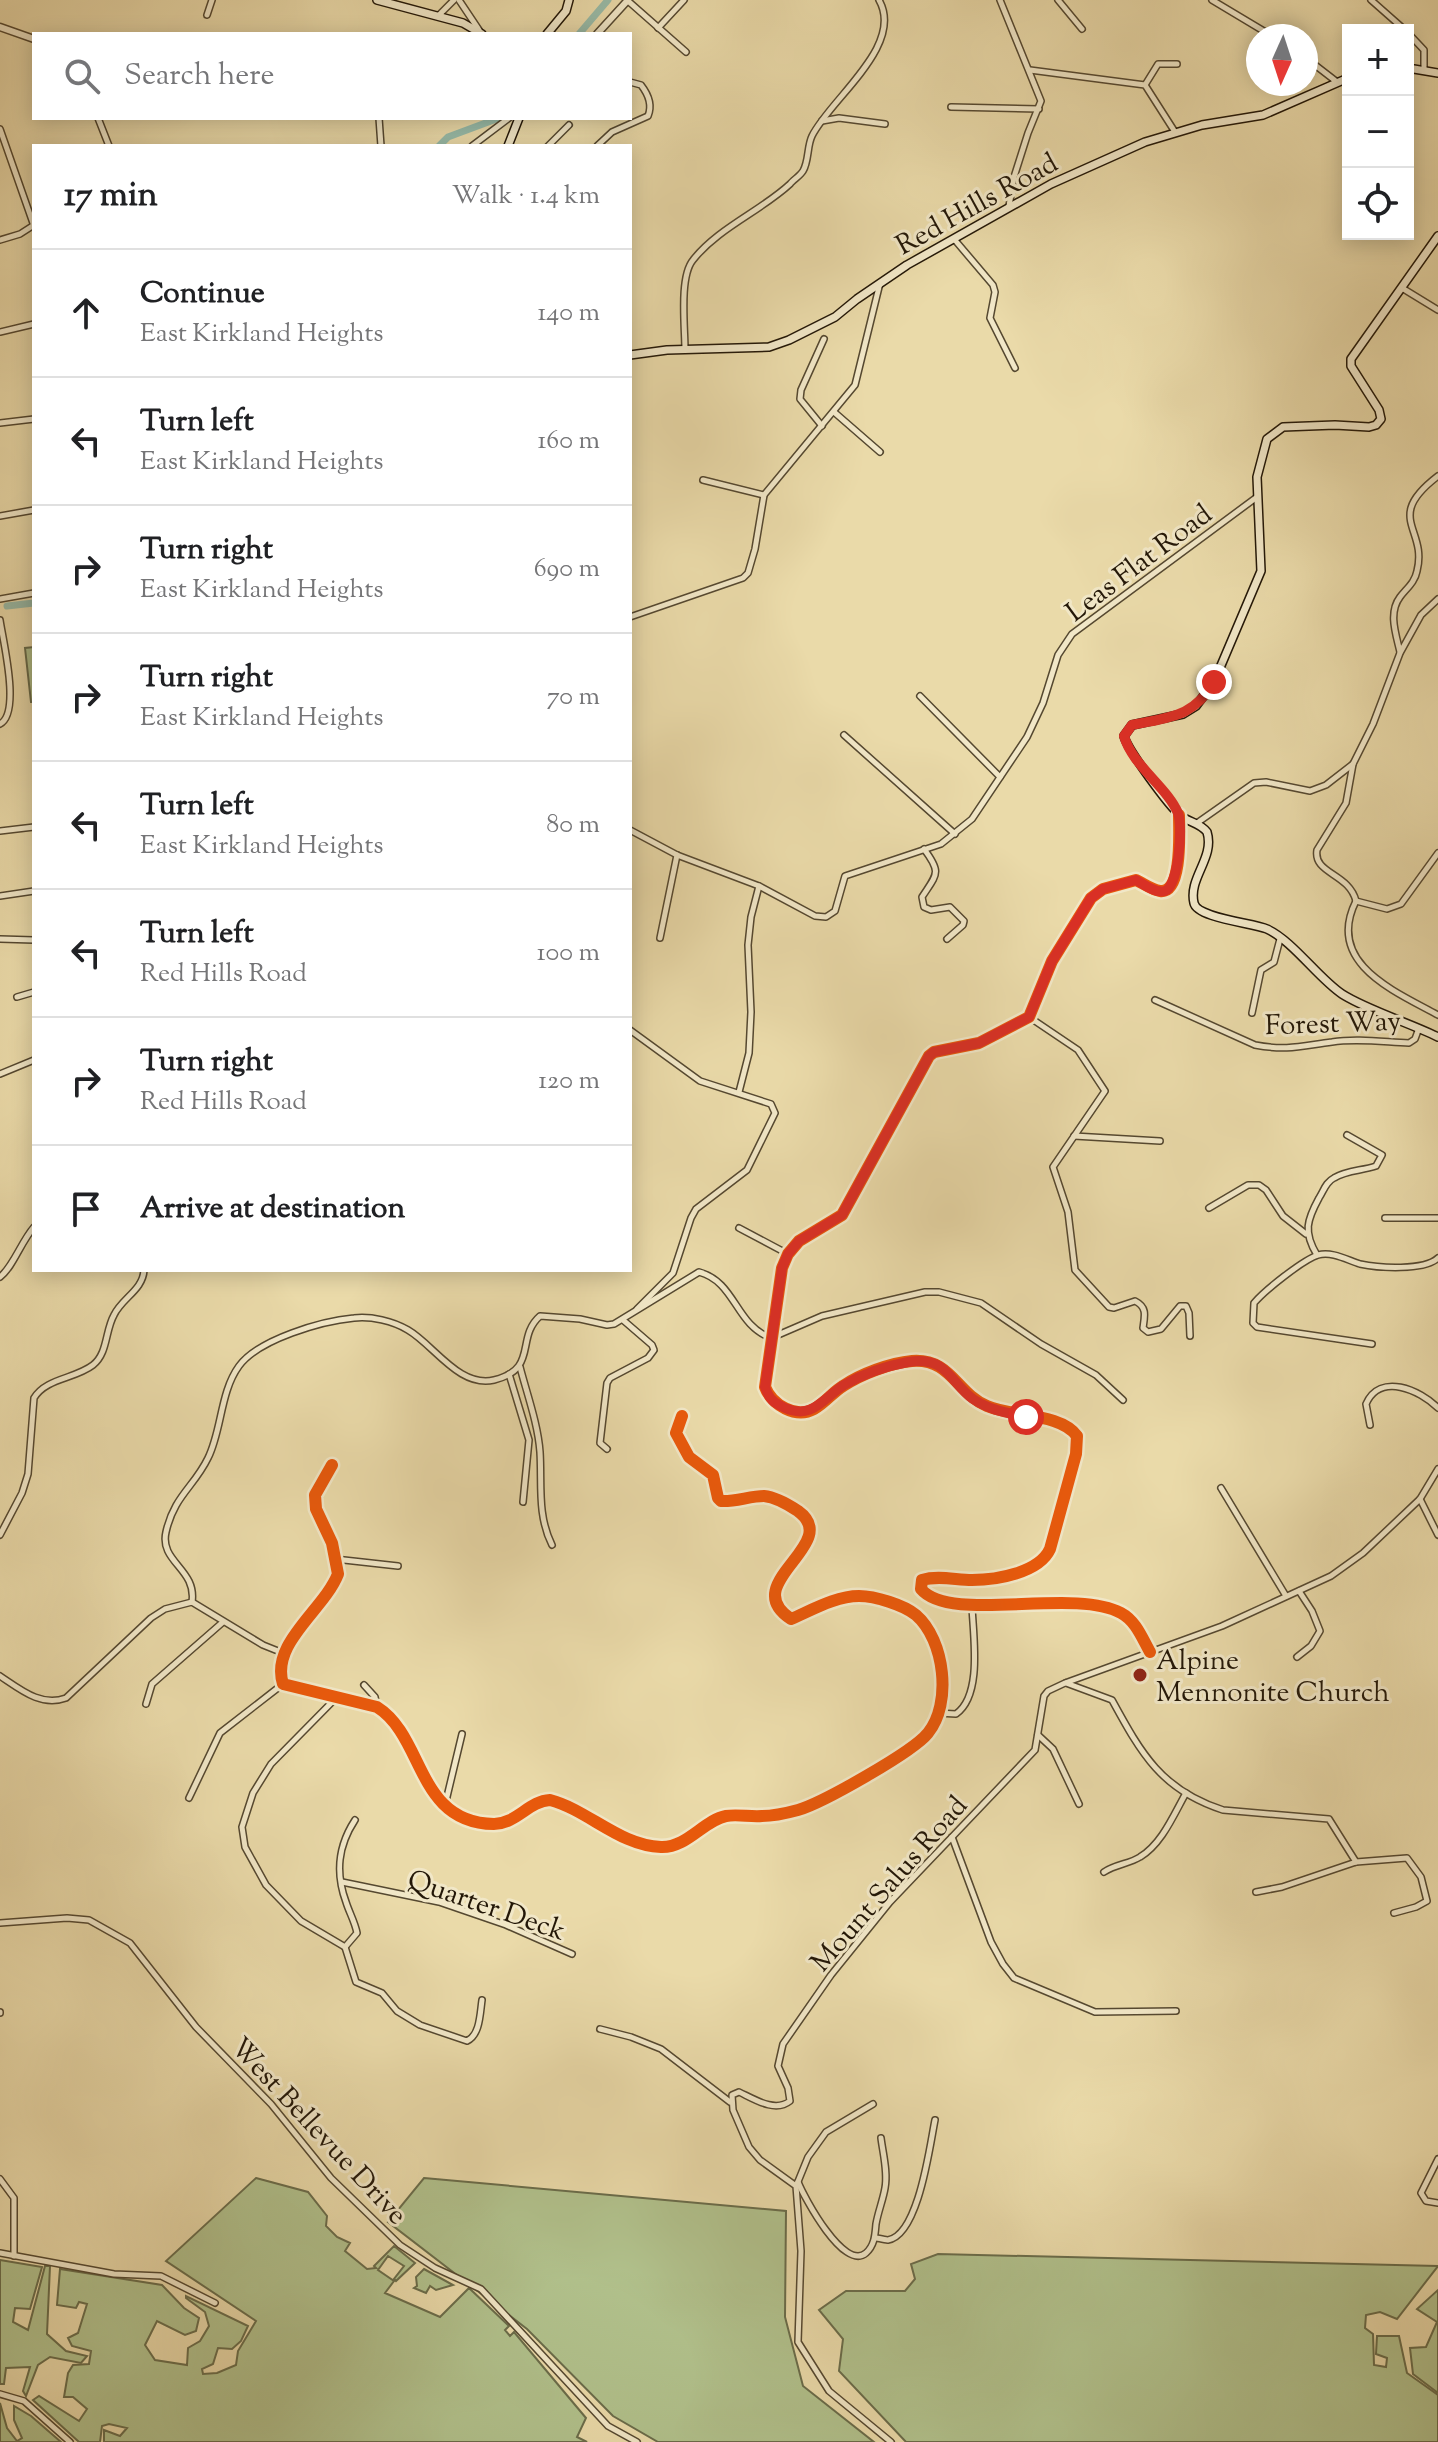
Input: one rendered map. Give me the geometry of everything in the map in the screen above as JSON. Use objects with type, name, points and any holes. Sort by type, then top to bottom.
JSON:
[{"type":"main road","points":[[377,0],[438,16],[481,32]]},
{"type":"main road","points":[[549,32],[566,11],[569,0]]},
{"type":"main road","points":[[1414,68],[1438,72]]},
{"type":"main road","name":"Red Hills Road","points":[[632,355],[769,347],[789,340],[835,317],[880,282],[953,238],[1064,178],[1145,142],[1175,132],[1263,115],[1342,80]]},
{"type":"main road","points":[[509,144],[518,120]]},
{"type":"main road","points":[[1438,236],[1351,359],[1351,366],[1379,410],[1381,419],[1369,427],[1294,425],[1272,433],[1265,445],[1257,477],[1261,571],[1214,682],[1196,706],[1183,714],[1132,725],[1124,736],[1135,758],[1179,815],[1204,828],[1209,838],[1205,864],[1194,888],[1197,909],[1270,930],[1342,994],[1438,1037]]},
{"type":"street","points":[[207,15],[212,0]]},
{"type":"street","points":[[438,16],[457,0],[481,32]]},
{"type":"street","points":[[599,32],[627,0],[686,52]]},
{"type":"street","points":[[658,28],[684,0]]},
{"type":"street","points":[[685,350],[686,281],[692,260],[803,171],[812,136],[858,77],[882,35],[886,18],[879,0]]},
{"type":"street","points":[[1058,0],[1082,29]]},
{"type":"street","points":[[1212,0],[1252,24]]},
{"type":"street","points":[[1371,0],[1399,24]]},
{"type":"street","points":[[998,1],[1041,101],[1023,148],[1009,206]]},
{"type":"street","points":[[0,27],[32,38]]},
{"type":"street","points":[[1414,39],[1424,50],[1424,69]]},
{"type":"street","points":[[1145,85],[1158,64],[1177,64]]},
{"type":"street","points":[[1318,67],[1337,82]]},
{"type":"street","points":[[1030,70],[1145,85]]},
{"type":"street","points":[[599,144],[612,132],[648,116],[651,104],[645,90],[632,83]]},
{"type":"street","points":[[1145,85],[1175,132]]},
{"type":"street","points":[[951,107],[1039,109]]},
{"type":"street","points":[[821,122],[839,118],[885,124]]},
{"type":"street","points":[[99,120],[108,144]]},
{"type":"street","points":[[379,120],[381,144]]},
{"type":"street","points":[[475,144],[506,120]]},
{"type":"street","points":[[550,144],[569,125]]},
{"type":"street","points":[[1,133],[32,219]]},
{"type":"street","points":[[0,240],[32,226]]},
{"type":"street","points":[[953,238],[993,285],[995,292],[990,318],[1015,368]]},
{"type":"street","points":[[632,616],[743,578],[748,573],[764,495],[855,385],[880,282]]},
{"type":"street","points":[[1402,288],[1438,310]]},
{"type":"street","points":[[0,332],[32,324]]},
{"type":"street","points":[[822,426],[802,402],[800,394],[824,339]]},
{"type":"street","points":[[834,412],[880,452]]},
{"type":"street","points":[[0,423],[32,419]]},
{"type":"street","points":[[1400,653],[1394,610],[1398,599],[1414,581],[1418,569],[1419,556],[1411,525],[1411,510],[1416,494],[1438,476]]},
{"type":"street","points":[[703,480],[764,495]]},
{"type":"street","name":"Leas Flat Road","points":[[632,831],[677,855],[759,886],[807,912],[826,917],[835,911],[845,876],[941,844],[972,819],[1027,737],[1043,703],[1058,655],[1072,634],[1257,497]]},
{"type":"street","points":[[0,516],[32,510]]},
{"type":"street","points":[[0,599],[32,593]]},
{"type":"street","points":[[1438,599],[1421,615],[1400,653],[1373,724],[1353,764],[1346,803],[1315,856],[1322,867],[1350,887],[1356,901],[1348,925],[1349,941],[1360,964],[1383,984],[1438,1015]]},
{"type":"street","points":[[0,620],[9,674],[10,712],[6,721],[0,724]]},
{"type":"street","points":[[920,696],[1000,777]]},
{"type":"street","points":[[844,735],[955,834]]},
{"type":"street","points":[[1197,823],[1254,783],[1266,782],[1310,791],[1326,785],[1353,764]]},
{"type":"street","points":[[1150,1652],[1134,1624],[1121,1613],[1104,1607],[1056,1601],[972,1606],[926,1595],[921,1589],[922,1580],[983,1580],[1043,1561],[1050,1549],[1076,1454],[1077,1436],[1072,1429],[1061,1422],[997,1410],[976,1401],[963,1391],[946,1369],[935,1364],[912,1361],[875,1371],[843,1386],[813,1410],[804,1412],[774,1403],[765,1387],[782,1268],[788,1254],[799,1241],[842,1215],[929,1056],[934,1052],[979,1043],[1029,1017],[1052,961],[1091,898],[1103,889],[1136,880],[1158,891],[1169,888],[1177,869],[1179,815]]},
{"type":"street","points":[[0,831],[32,827]]},
{"type":"street","points":[[924,849],[937,874],[922,897],[924,907],[931,910],[950,907],[964,921],[947,939]]},
{"type":"street","points":[[1356,901],[1387,909],[1401,904],[1438,853]]},
{"type":"street","points":[[660,938],[677,855]]},
{"type":"street","points":[[739,1092],[749,1053],[748,945],[759,886]]},
{"type":"street","points":[[0,896],[32,891]]},
{"type":"street","points":[[0,939],[32,940]]},
{"type":"street","points":[[1252,1013],[1261,970],[1274,962],[1280,939]]},
{"type":"street","points":[[17,997],[32,993]]},
{"type":"street","name":"Forest Way","points":[[1155,1000],[1255,1045],[1266,1047],[1298,1049],[1349,1041],[1409,1043],[1415,1039],[1419,1028]]},
{"type":"street","points":[[1029,1017],[1078,1050],[1102,1084],[1103,1096],[1053,1167],[1068,1212],[1075,1270],[1109,1307],[1135,1301],[1141,1304],[1145,1313],[1143,1328],[1148,1332],[1161,1329],[1180,1306],[1186,1306],[1190,1336]]},
{"type":"street","points":[[632,1031],[700,1081],[771,1104],[775,1113],[747,1170],[696,1209],[673,1273],[635,1311]]},
{"type":"street","points":[[0,1074],[32,1061]]},
{"type":"street","points":[[1307,1235],[1308,1217],[1329,1180],[1346,1172],[1376,1166],[1381,1160],[1382,1155],[1377,1150],[1347,1135]]},
{"type":"street","points":[[1073,1136],[1160,1141]]},
{"type":"street","points":[[1209,1208],[1248,1185],[1259,1185],[1266,1190],[1283,1216],[1307,1235],[1317,1255]]},
{"type":"street","points":[[1385,1218],[1438,1218]]},
{"type":"street","points":[[739,1228],[788,1254]]},
{"type":"street","points":[[0,1277],[32,1229]]},
{"type":"street","points":[[1372,1344],[1257,1327],[1253,1323],[1254,1303],[1267,1287],[1317,1255],[1330,1254],[1362,1264],[1395,1267],[1431,1264],[1438,1258]]},
{"type":"street","points":[[0,1535],[22,1493],[28,1474],[34,1398],[39,1389],[70,1378],[96,1363],[101,1357],[114,1314],[143,1280],[144,1272]]},
{"type":"street","points":[[192,1602],[190,1580],[166,1549],[166,1530],[183,1491],[209,1455],[231,1380],[251,1353],[268,1342],[356,1317],[380,1320],[406,1329],[455,1369],[478,1380],[493,1380],[520,1367],[528,1333],[540,1316],[607,1325],[623,1320],[699,1272],[708,1274],[725,1286],[740,1314],[762,1335],[771,1338],[822,1316],[925,1292],[939,1292],[981,1303],[1041,1344],[1096,1375],[1123,1400]]},
{"type":"street","points":[[607,1449],[600,1443],[607,1383],[610,1378],[648,1358],[654,1350],[623,1320]]},
{"type":"street","points":[[520,1367],[540,1450],[540,1499],[544,1529],[552,1545]]},
{"type":"street","points":[[509,1374],[529,1440],[523,1502]]},
{"type":"street","points":[[1370,1425],[1366,1404],[1374,1392],[1382,1389],[1395,1387],[1418,1391],[1438,1408]]},
{"type":"street","points":[[283,1684],[377,1707],[390,1715],[432,1792],[451,1811],[479,1822],[495,1824],[508,1822],[541,1801],[550,1800],[637,1842],[662,1847],[677,1844],[723,1816],[765,1816],[800,1809],[838,1792],[907,1751],[928,1733],[943,1694],[941,1663],[931,1636],[916,1615],[893,1604],[862,1596],[847,1597],[791,1619],[778,1611],[773,1598],[777,1583],[806,1544],[809,1528],[803,1515],[793,1507],[764,1496],[721,1501],[713,1475],[683,1449],[676,1433],[682,1416]]},
{"type":"street","points":[[283,1684],[280,1673],[283,1653],[338,1574],[332,1543],[316,1509],[315,1495],[332,1465]]},
{"type":"street","name":"Mount Salus Road","points":[[731,2103],[732,2095],[739,2092],[770,2105],[786,2105],[790,2101],[778,2066],[783,2044],[831,1975],[890,1902],[1035,1750],[1044,1696],[1048,1691],[1222,1626],[1331,1576],[1363,1553],[1420,1499],[1438,1469]]},
{"type":"street","points":[[1221,1488],[1286,1596]]},
{"type":"street","points":[[1420,1499],[1438,1535]]},
{"type":"street","points":[[335,1559],[398,1566]]},
{"type":"street","points":[[1297,1657],[1311,1646],[1320,1631],[1299,1591]]},
{"type":"street","points":[[0,1676],[35,1698],[55,1702],[66,1698],[151,1618],[165,1609],[192,1602],[283,1653]]},
{"type":"street","points":[[938,1713],[956,1714],[963,1709],[973,1684],[972,1606]]},
{"type":"street","points":[[146,1704],[152,1684],[223,1622]]},
{"type":"street","points":[[1065,1683],[1112,1700],[1141,1752],[1157,1772],[1186,1793],[1223,1810],[1329,1819],[1356,1862]]},
{"type":"street","points":[[189,1798],[220,1733],[283,1684]]},
{"type":"street","points":[[364,1685],[375,1697],[377,1707]]},
{"type":"street","points":[[337,1698],[271,1764],[253,1793],[242,1827],[245,1847],[266,1885],[301,1921],[345,1947],[356,1982],[382,1993],[397,2011],[420,2025],[467,2041],[476,2035],[482,2000]]},
{"type":"street","points":[[445,1806],[462,1734]]},
{"type":"street","points":[[1038,1734],[1053,1749],[1079,1804]]},
{"type":"street","points":[[1104,1872],[1116,1864],[1139,1858],[1151,1848],[1186,1793]]},
{"type":"street","points":[[345,1947],[357,1933],[344,1898],[340,1855],[343,1837],[355,1820]]},
{"type":"street","points":[[952,1837],[991,1942],[1014,1978],[1095,2012],[1176,2011]]},
{"type":"street","points":[[1256,1892],[1282,1887],[1356,1862],[1407,1858],[1421,1877],[1427,1901],[1394,1913]]},
{"type":"street","name":"Quarter Deck","points":[[342,1882],[439,1902],[506,1925],[572,1954]]},
{"type":"street","name":"West Bellevue Drive","points":[[0,1923],[67,1918],[89,1920],[130,1943],[196,2027],[271,2104],[331,2178],[400,2245],[435,2268],[481,2289],[608,2426],[637,2442]]},
{"type":"street","points":[[600,2029],[661,2049],[731,2103],[749,2147],[760,2160],[797,2184],[840,2247],[859,2255],[866,2253],[876,2238],[886,2185],[881,2138]]},
{"type":"street","points":[[873,2104],[826,2132],[808,2157],[797,2184],[801,2251],[798,2342],[829,2391],[891,2442]]},
{"type":"street","points":[[876,2238],[888,2240],[898,2235],[922,2192],[935,2120]]},
{"type":"street","points":[[1438,2159],[1421,2193],[1426,2201],[1438,2203]]},
{"type":"street","points":[[0,2179],[14,2198],[14,2256]]},
{"type":"street","points":[[0,2253],[114,2274],[161,2276],[215,2303]]},
{"type":"street","points":[[0,2394],[24,2401],[70,2442]]},
{"type":"green space","points":[[32,647],[32,702],[31,702],[25,648]]},
{"type":"green space","points":[[256,2178],[308,2192],[327,2216],[326,2226],[337,2237],[350,2243],[345,2251],[367,2269],[376,2268],[374,2266],[394,2246],[415,2263],[396,2281],[394,2279],[404,2266],[388,2256],[378,2270],[394,2281],[385,2293],[440,2317],[469,2288],[509,2326],[505,2330],[510,2336],[514,2332],[586,2418],[577,2437],[587,2442],[104,2442],[104,2430],[120,2436],[127,2428],[109,2424],[102,2426],[100,2442],[79,2442],[33,2400],[39,2396],[79,2421],[87,2409],[73,2397],[64,2397],[68,2373],[73,2365],[89,2364],[91,2351],[72,2346],[68,2338],[78,2333],[87,2304],[79,2302],[76,2308],[57,2305],[60,2269],[162,2285],[184,2308],[199,2318],[196,2331],[185,2335],[157,2321],[145,2345],[155,2360],[187,2365],[188,2348],[200,2341],[209,2326],[205,2312],[186,2296],[248,2326],[241,2341],[232,2349],[218,2348],[213,2364],[202,2369],[203,2374],[217,2373],[236,2365],[238,2351],[256,2321],[166,2261]]},
{"type":"green space","points":[[424,2178],[786,2211],[785,2317],[803,2386],[874,2442],[658,2442],[613,2416],[527,2329],[388,2222]]},
{"type":"green space","points":[[938,2254],[1438,2266],[1397,2319],[1380,2312],[1366,2315],[1365,2328],[1373,2334],[1374,2365],[1386,2367],[1387,2358],[1376,2354],[1377,2336],[1399,2336],[1407,2373],[1438,2395],[1438,2442],[906,2442],[839,2371],[843,2339],[819,2310],[846,2291],[905,2291],[915,2279],[911,2264]]},
{"type":"green space","points":[[0,2260],[42,2267],[30,2309],[15,2308],[13,2322],[28,2330],[45,2266],[50,2266],[47,2334],[66,2351],[87,2356],[81,2363],[50,2357],[38,2365],[26,2396],[23,2391],[30,2367],[6,2368],[4,2384],[0,2384]]},
{"type":"green space","points":[[424,2269],[453,2285],[436,2290],[430,2286],[426,2293],[414,2288],[417,2286],[416,2277]]},
{"type":"green space","points":[[1438,2290],[1438,2393],[1413,2374],[1410,2348],[1426,2347],[1437,2322],[1417,2309]]},
{"type":"green space","points":[[0,2403],[7,2428],[17,2441],[22,2438],[14,2420],[14,2406],[61,2442],[0,2442]]},
{"type":"waterway","points":[[581,32],[608,0]]},
{"type":"waterway","points":[[441,144],[448,137],[494,120]]},
{"type":"waterway","points":[[7,606],[32,603]]},
{"type":"cycle path","points":[[1150,1652],[1131,1620],[1100,1606],[1074,1603],[958,1604],[936,1599],[921,1589],[922,1580],[928,1579],[993,1579],[1016,1574],[1044,1557],[1050,1549],[1076,1454],[1077,1436],[1070,1429],[1048,1419],[987,1406],[976,1400],[945,1370],[925,1362],[903,1362],[867,1373],[807,1412],[792,1411],[779,1405],[765,1387],[782,1268],[788,1254],[799,1241],[842,1215],[929,1056],[934,1052],[979,1043],[1029,1017],[1052,961],[1091,898],[1103,889],[1136,880],[1160,891],[1167,889],[1173,882],[1178,860],[1179,815]]},
{"type":"cycle path","points":[[332,1465],[315,1495],[316,1509],[332,1543],[338,1574],[322,1601],[291,1641],[281,1669],[283,1684],[377,1707],[393,1721],[405,1738],[435,1794],[450,1810],[469,1820],[502,1823],[535,1804],[550,1800],[578,1811],[632,1841],[670,1846],[718,1819],[730,1815],[771,1815],[798,1810],[866,1776],[905,1752],[928,1733],[936,1721],[942,1690],[942,1672],[933,1640],[926,1626],[904,1608],[859,1596],[824,1604],[791,1619],[777,1605],[775,1592],[809,1537],[809,1524],[798,1511],[768,1497],[721,1501],[713,1475],[689,1457],[676,1433],[682,1416]]},
{"type":"place","name":"Alpine Mennonite Church","points":[[1140,1675]]},
{"type":"route","points":[[1026,1417],[976,1401],[963,1391],[946,1369],[912,1361],[875,1371],[843,1386],[813,1410],[790,1410],[774,1403],[765,1387],[782,1268],[799,1241],[842,1215],[929,1056],[934,1052],[979,1043],[1029,1017],[1052,961],[1091,898],[1103,889],[1136,880],[1158,891],[1169,888],[1177,869],[1179,815],[1135,758],[1124,736],[1132,725],[1183,714],[1207,695],[1214,682]]}]
